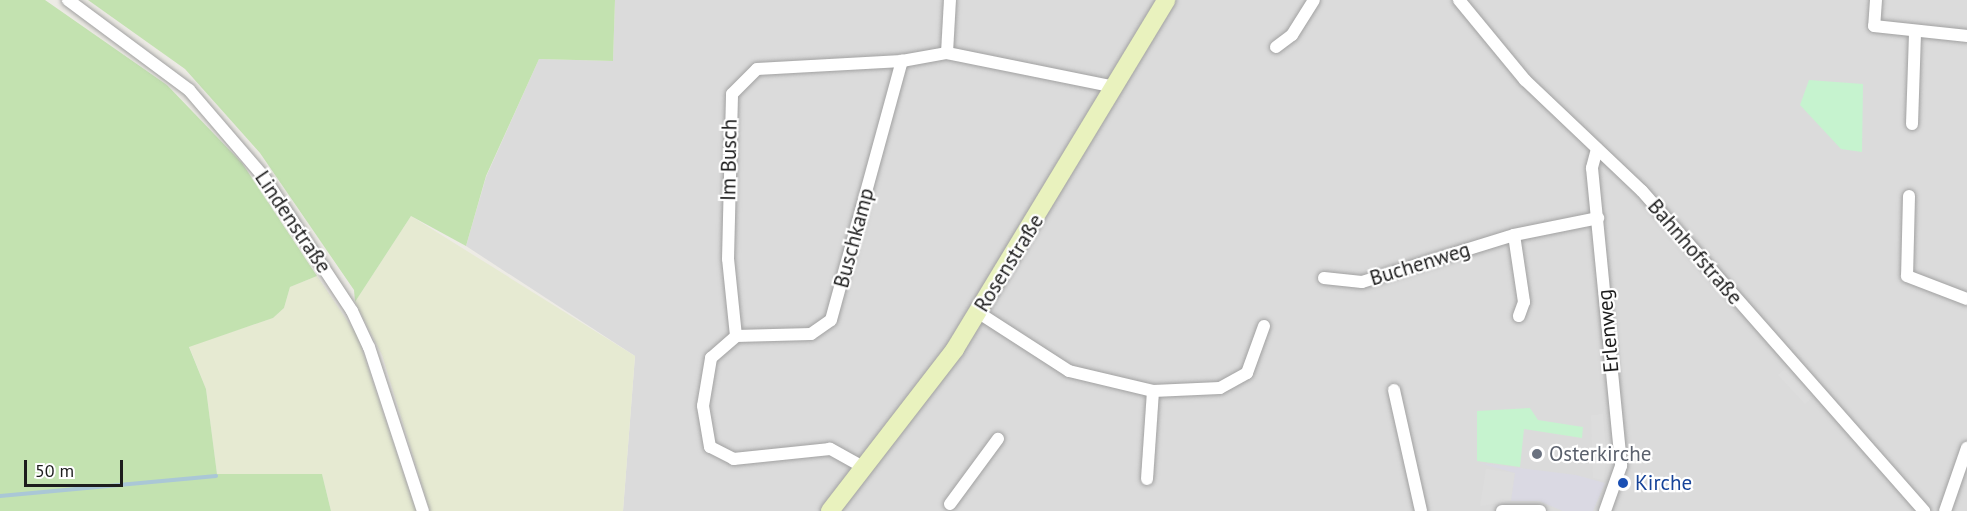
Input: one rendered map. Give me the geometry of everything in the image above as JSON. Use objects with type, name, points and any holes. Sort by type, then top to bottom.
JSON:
[{"type":"main road","name":"Rosenstraße","points":[[830,511],[979,313],[1166,0]]},
{"type":"street","name":"Lindenstraße","points":[[68,0],[189,90],[263,176],[365,338],[423,511]]},
{"type":"street","points":[[947,52],[950,0]]},
{"type":"street","points":[[1276,46],[1292,35],[1314,0]]},
{"type":"street","name":"Bahnhofstraße","points":[[1459,0],[1526,80],[1642,191],[1924,511]]},
{"type":"street","points":[[1876,0],[1874,26],[1915,34],[1967,36]]},
{"type":"street","points":[[1912,124],[1915,34]]},
{"type":"street","name":"Im Busch","points":[[736,336],[729,259],[732,93],[757,69],[902,61],[947,52],[1115,87]]},
{"type":"street","name":"Buschkamp","points":[[736,336],[811,334],[831,320],[902,61]]},
{"type":"street","name":"Erlenweg","points":[[1598,149],[1592,168],[1620,466],[1605,511]]},
{"type":"street","points":[[1909,196],[1907,276],[1967,298]]},
{"type":"street","name":"Buchenweg","points":[[1324,278],[1362,282],[1514,235],[1598,218]]},
{"type":"street","points":[[1514,235],[1524,302],[1519,316]]},
{"type":"street","points":[[979,313],[1069,371],[1153,391],[1220,388],[1246,373],[1264,326]]},
{"type":"street","points":[[736,336],[711,358],[703,406],[714,453],[734,459],[830,449],[863,467]]},
{"type":"street","points":[[1394,390],[1421,511]]},
{"type":"street","points":[[1147,479],[1153,391]]},
{"type":"street","points":[[950,509],[998,439]]},
{"type":"street","points":[[1945,511],[1967,448]]},
{"type":"street","points":[[1502,511],[1539,511]]},
{"type":"shaded area","points":[[615,0],[1967,0],[1967,511],[623,511],[635,356],[466,246],[486,177],[539,59],[613,61]]},
{"type":"shaded area","points":[[1789,365],[1815,395],[1805,404],[1778,375]]},
{"type":"shaded area","points":[[1603,414],[1606,456],[1604,480],[1593,478],[1591,415]]},
{"type":"shaded area","points":[[1479,463],[1576,475],[1605,483],[1593,511],[1563,511],[1539,501],[1511,501],[1515,473]]},
{"type":"shaded area","points":[[1486,469],[1515,473],[1511,501],[1480,506]]},
{"type":"green space","points":[[0,0],[45,0],[167,85],[242,163],[317,276],[290,287],[284,308],[273,318],[189,347],[206,389],[217,474],[322,474],[331,511],[0,511],[0,497],[217,477],[0,495]]},
{"type":"green space","points":[[88,0],[615,0],[613,61],[539,59],[486,176],[466,246],[411,216],[355,302],[354,290],[260,153],[185,69]]},
{"type":"green space","points":[[1809,80],[1863,84],[1862,152],[1841,149],[1800,105]]},
{"type":"green space","points":[[411,216],[635,356],[623,511],[430,511],[382,355],[355,302]]},
{"type":"green space","points":[[317,276],[357,335],[416,511],[331,511],[322,474],[217,474],[206,389],[189,346],[273,318],[284,308],[290,287]]},
{"type":"green space","points":[[1530,408],[1538,420],[1583,427],[1582,438],[1524,429],[1520,467],[1477,461],[1477,411]]},
{"type":"waterway","points":[[0,496],[216,476]]},
{"type":"place","name":"Osterkirche","points":[[1537,454]]},
{"type":"place","name":"Kirche","points":[[1623,483]]}]
